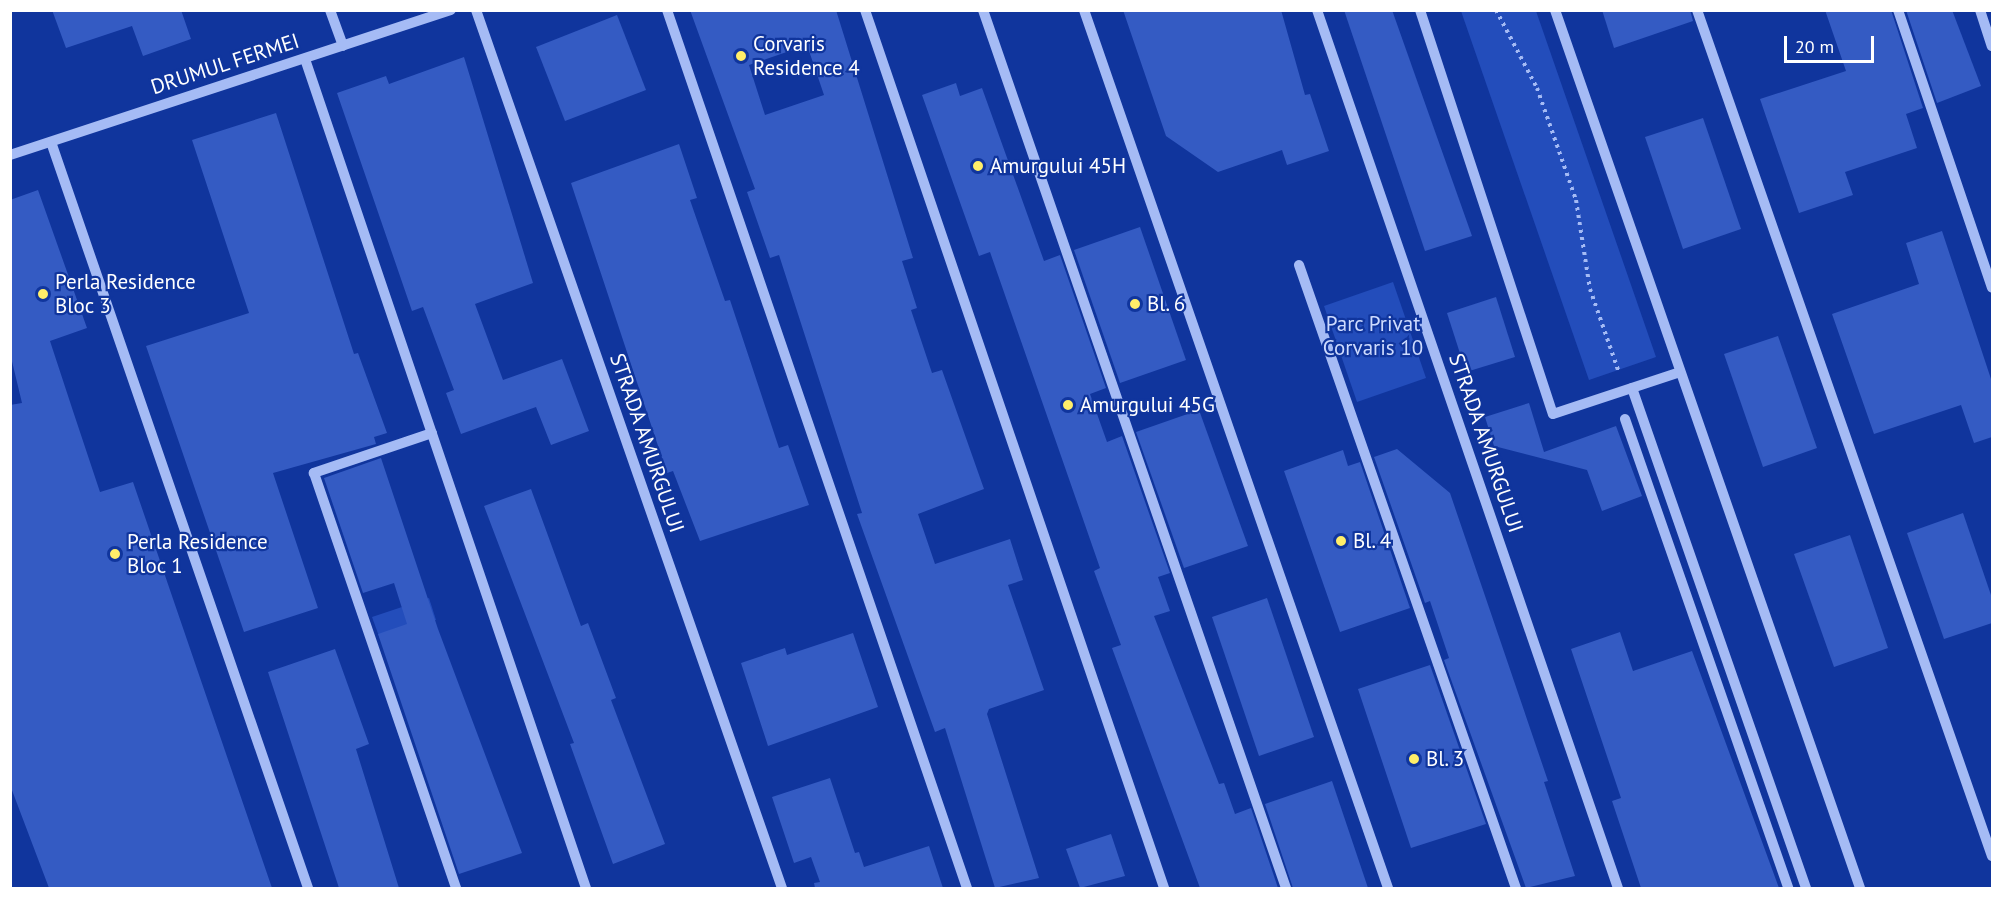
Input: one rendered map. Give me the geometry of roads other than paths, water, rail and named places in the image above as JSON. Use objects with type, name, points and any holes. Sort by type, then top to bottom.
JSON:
[{"type":"street","points":[[330,10],[343,46]]},
{"type":"street","name":"DRUMUL FERMEI","points":[[10,155],[451,10]]},
{"type":"street","name":"STRADA AMURGULUI","points":[[476,10],[782,888]]},
{"type":"street","points":[[667,10],[967,888]]},
{"type":"street","points":[[865,10],[1164,888]]},
{"type":"street","points":[[983,10],[1286,888]]},
{"type":"street","points":[[1084,10],[1388,888]]},
{"type":"street","name":"STRADA AMURGULUI","points":[[1317,10],[1618,888]]},
{"type":"street","points":[[1420,10],[1553,414],[1680,372]]},
{"type":"street","points":[[1555,10],[1860,888]]},
{"type":"street","points":[[1697,10],[1992,856]]},
{"type":"street","points":[[1898,10],[1992,287]]},
{"type":"street","points":[[1980,10],[1992,46]]},
{"type":"street","points":[[304,59],[586,888]]},
{"type":"street","points":[[51,142],[308,888]]},
{"type":"street","points":[[1299,265],[1516,888]]},
{"type":"street","points":[[1632,388],[1806,888]]},
{"type":"street","points":[[1625,419],[1788,888]]},
{"type":"street","points":[[432,433],[314,473],[456,888]]},
{"type":"place","name":"Corvaris Residence 4","points":[[741,56]]},
{"type":"place","name":"Amurgului 45H","points":[[978,166]]},
{"type":"place","name":"Perla Residence Bloc 3","points":[[43,294]]},
{"type":"place","name":"Bl. 6","points":[[1135,304]]},
{"type":"place","name":"Amurgului 45G","points":[[1068,405]]},
{"type":"place","name":"Bl. 4","points":[[1341,541]]},
{"type":"place","name":"Perla Residence Bloc 1","points":[[115,554]]},
{"type":"place","name":"Bl. 3","points":[[1414,759]]},
{"type":"park label","name":"Parc Privat Corvaris 10","points":[[1373,336]]}]
